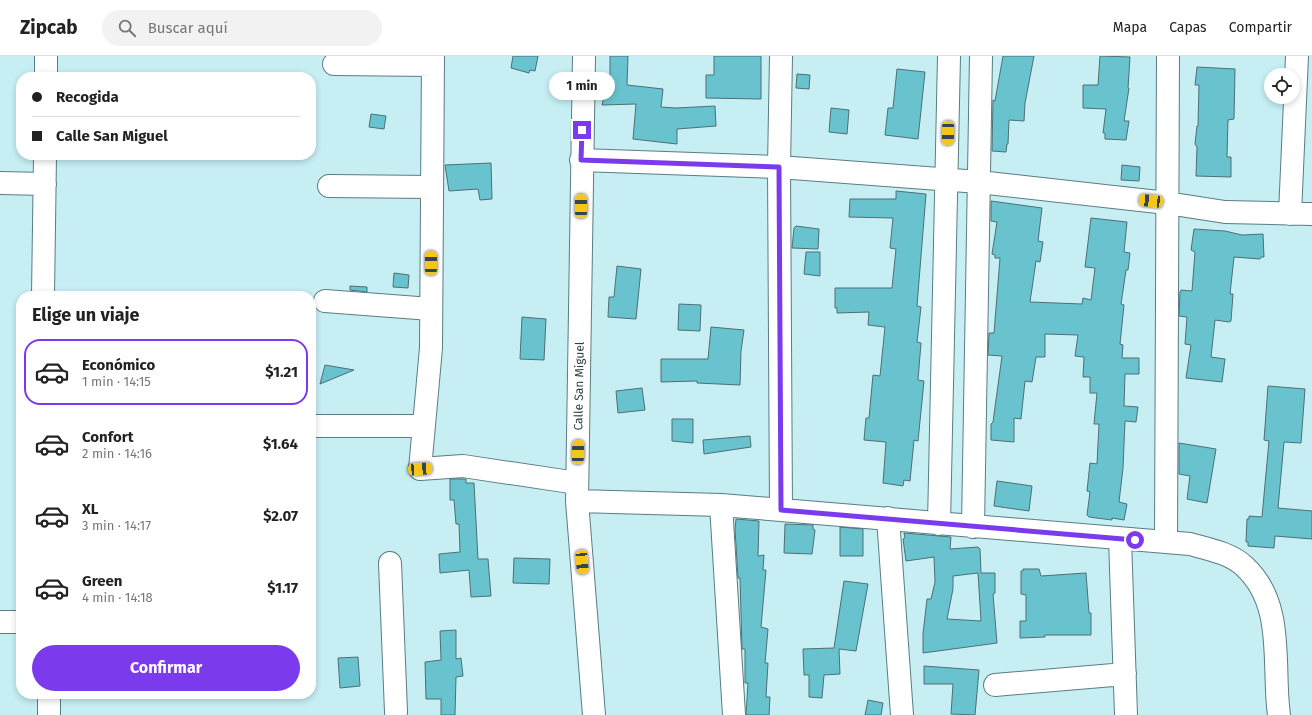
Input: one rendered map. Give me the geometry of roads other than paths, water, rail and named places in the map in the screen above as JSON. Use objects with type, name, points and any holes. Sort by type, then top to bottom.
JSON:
[{"type":"street","points":[[46,56],[46,72]]},
{"type":"street","name":"Calle San Miguel","points":[[584,56],[581,160],[577,492],[594,715]]},
{"type":"street","points":[[781,56],[779,167],[781,510]]},
{"type":"street","points":[[939,524],[949,56]]},
{"type":"street","points":[[973,527],[981,56]]},
{"type":"street","points":[[1166,542],[1168,56]]},
{"type":"street","points":[[1290,214],[1297,56]]},
{"type":"street","points":[[334,64],[433,61],[431,348],[420,469],[463,466],[577,492],[888,518],[973,527],[1190,544],[1220,552],[1244,566],[1260,586],[1271,611],[1277,663],[1279,715]]},
{"type":"street","points":[[43,291],[45,160]]},
{"type":"street","points":[[581,160],[779,167],[979,182],[1167,203],[1225,212],[1312,214]]},
{"type":"street","points":[[0,183],[45,184]]},
{"type":"street","points":[[330,186],[432,187]]},
{"type":"street","points":[[325,300],[431,309]]},
{"type":"street","points":[[316,426],[424,426]]},
{"type":"street","points":[[721,505],[734,715]]},
{"type":"street","points":[[888,518],[902,715]]},
{"type":"street","points":[[1120,538],[1126,715]]},
{"type":"street","points":[[390,563],[393,714]]},
{"type":"street","points":[[0,622],[16,622]]},
{"type":"street","points":[[995,685],[1125,674]]},
{"type":"street","points":[[49,699],[49,715]]}]
